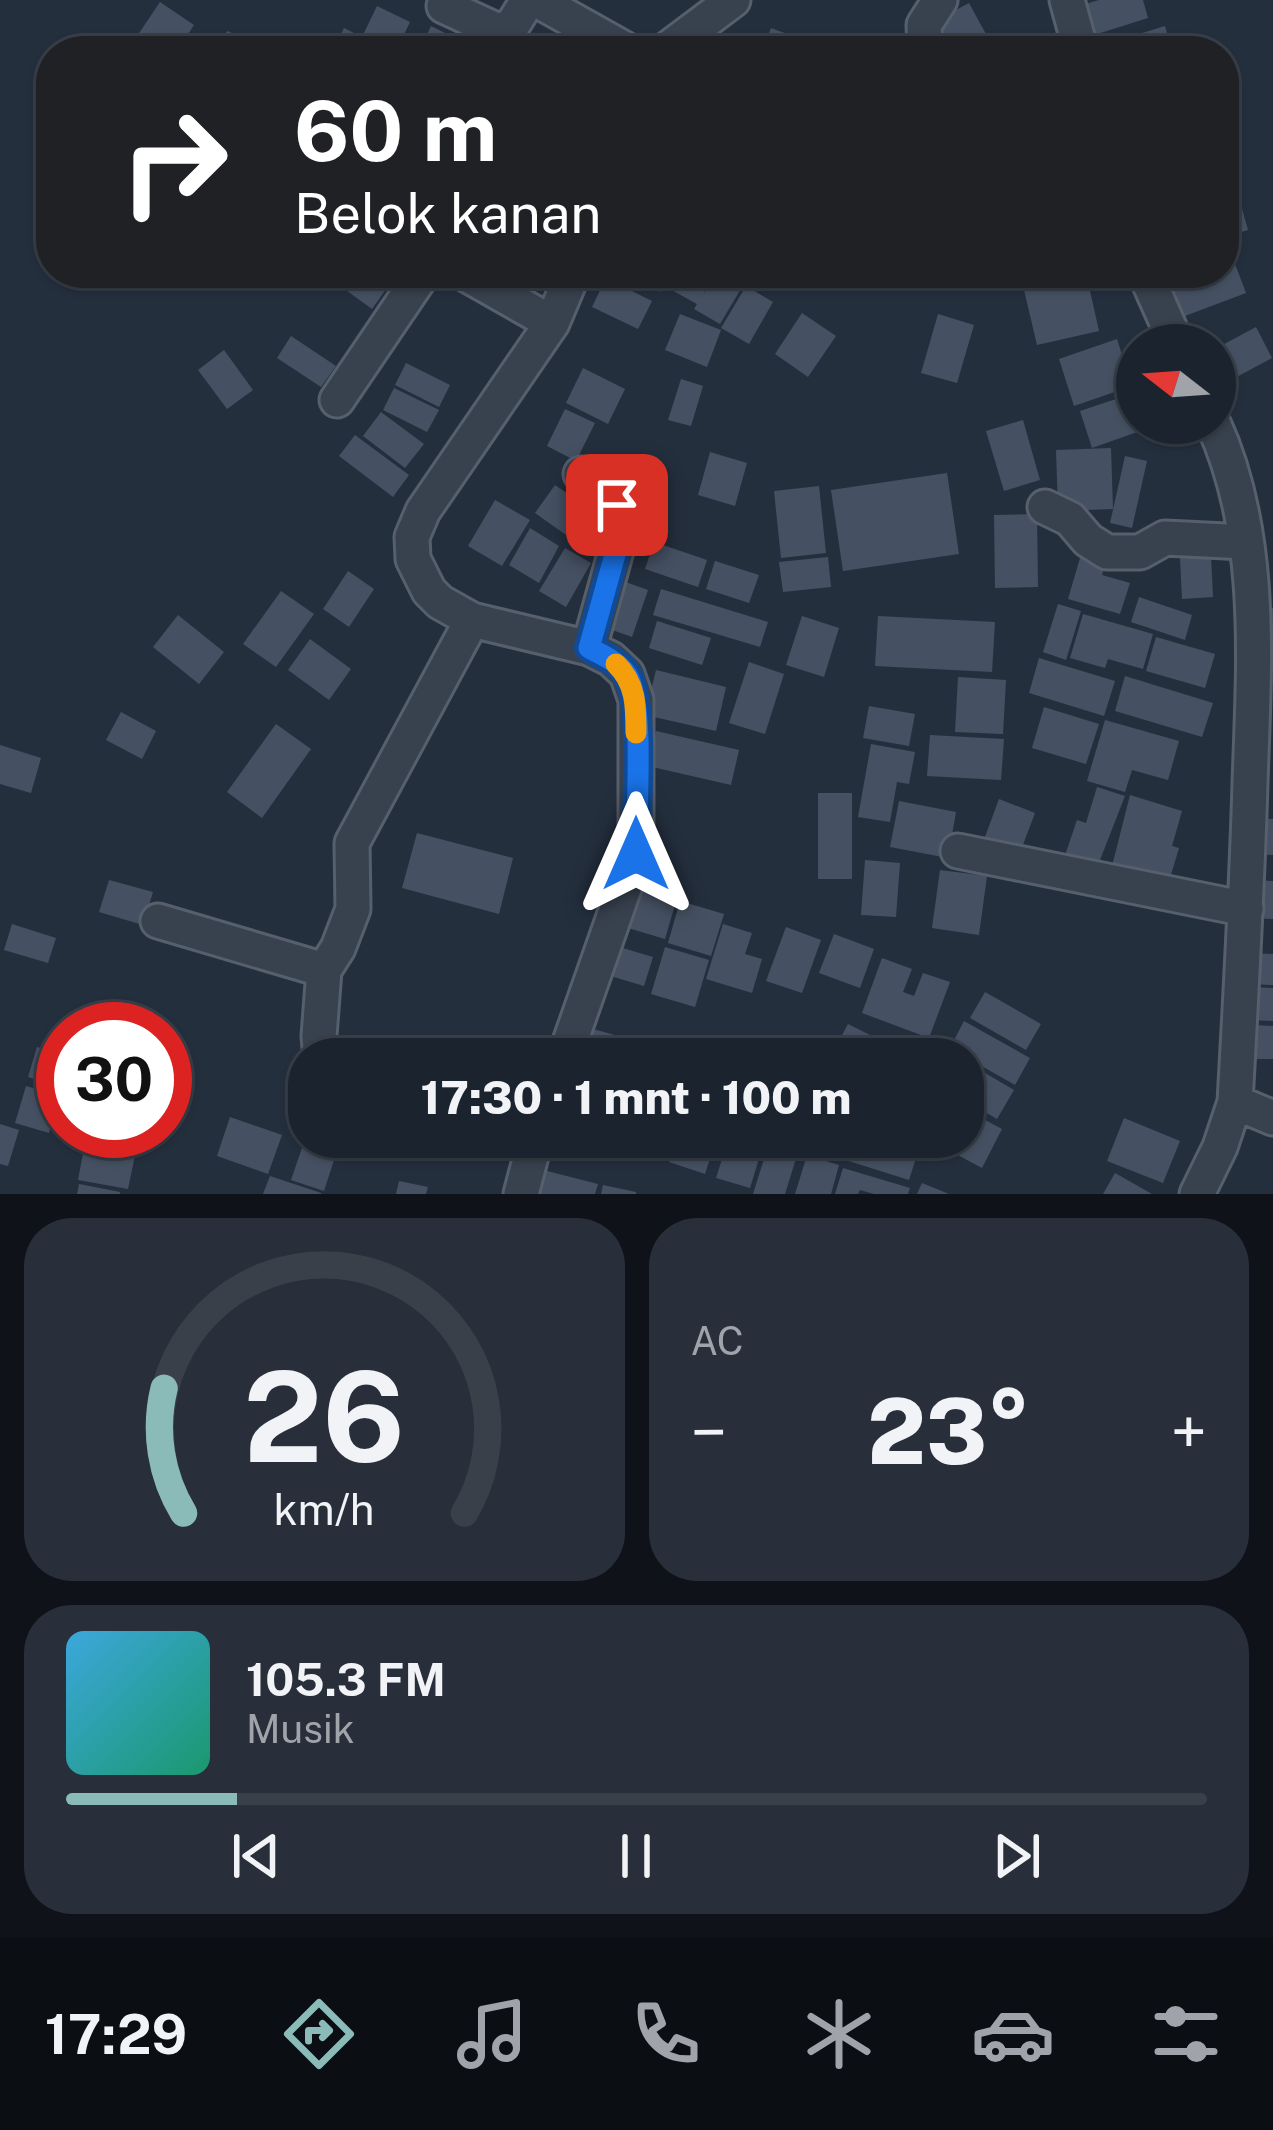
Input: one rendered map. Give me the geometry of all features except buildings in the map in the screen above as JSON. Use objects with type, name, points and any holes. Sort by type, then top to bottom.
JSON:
[{"type":"street","points":[[444,6],[498,31],[512,26],[532,0],[600,36]]},
{"type":"street","points":[[685,36],[734,0]]},
{"type":"street","points":[[924,36],[924,25],[940,0]]},
{"type":"street","points":[[1066,0],[1077,36]]},
{"type":"street","points":[[337,400],[413,288]]},
{"type":"street","points":[[491,288],[552,322]]},
{"type":"street","points":[[566,288],[552,322],[423,512],[412,537],[413,560],[428,591],[452,610],[472,620],[589,648],[627,674],[636,700],[636,854],[571,1038]]},
{"type":"street","points":[[1151,288],[1168,324]]},
{"type":"street","points":[[1197,1194],[1235,1102],[1255,651],[1246,542],[1223,444]]},
{"type":"street","points":[[581,474],[617,505],[624,522],[589,648]]},
{"type":"street","points":[[1045,507],[1070,519],[1088,541],[1107,552],[1140,552],[1165,538],[1246,542]]},
{"type":"street","points":[[319,1038],[324,970],[352,909],[352,843],[472,620]]},
{"type":"street","points":[[958,851],[1246,909]]},
{"type":"street","points":[[158,921],[324,970]]},
{"type":"street","points":[[1235,1102],[1273,1118]]},
{"type":"street","points":[[521,1194],[525,1158]]},
{"type":"slow traffic","points":[[616,664],[627,674],[636,700],[636,733]]},
{"type":"route","points":[[617,505],[624,522],[589,648],[627,674],[636,700],[636,854]]}]
